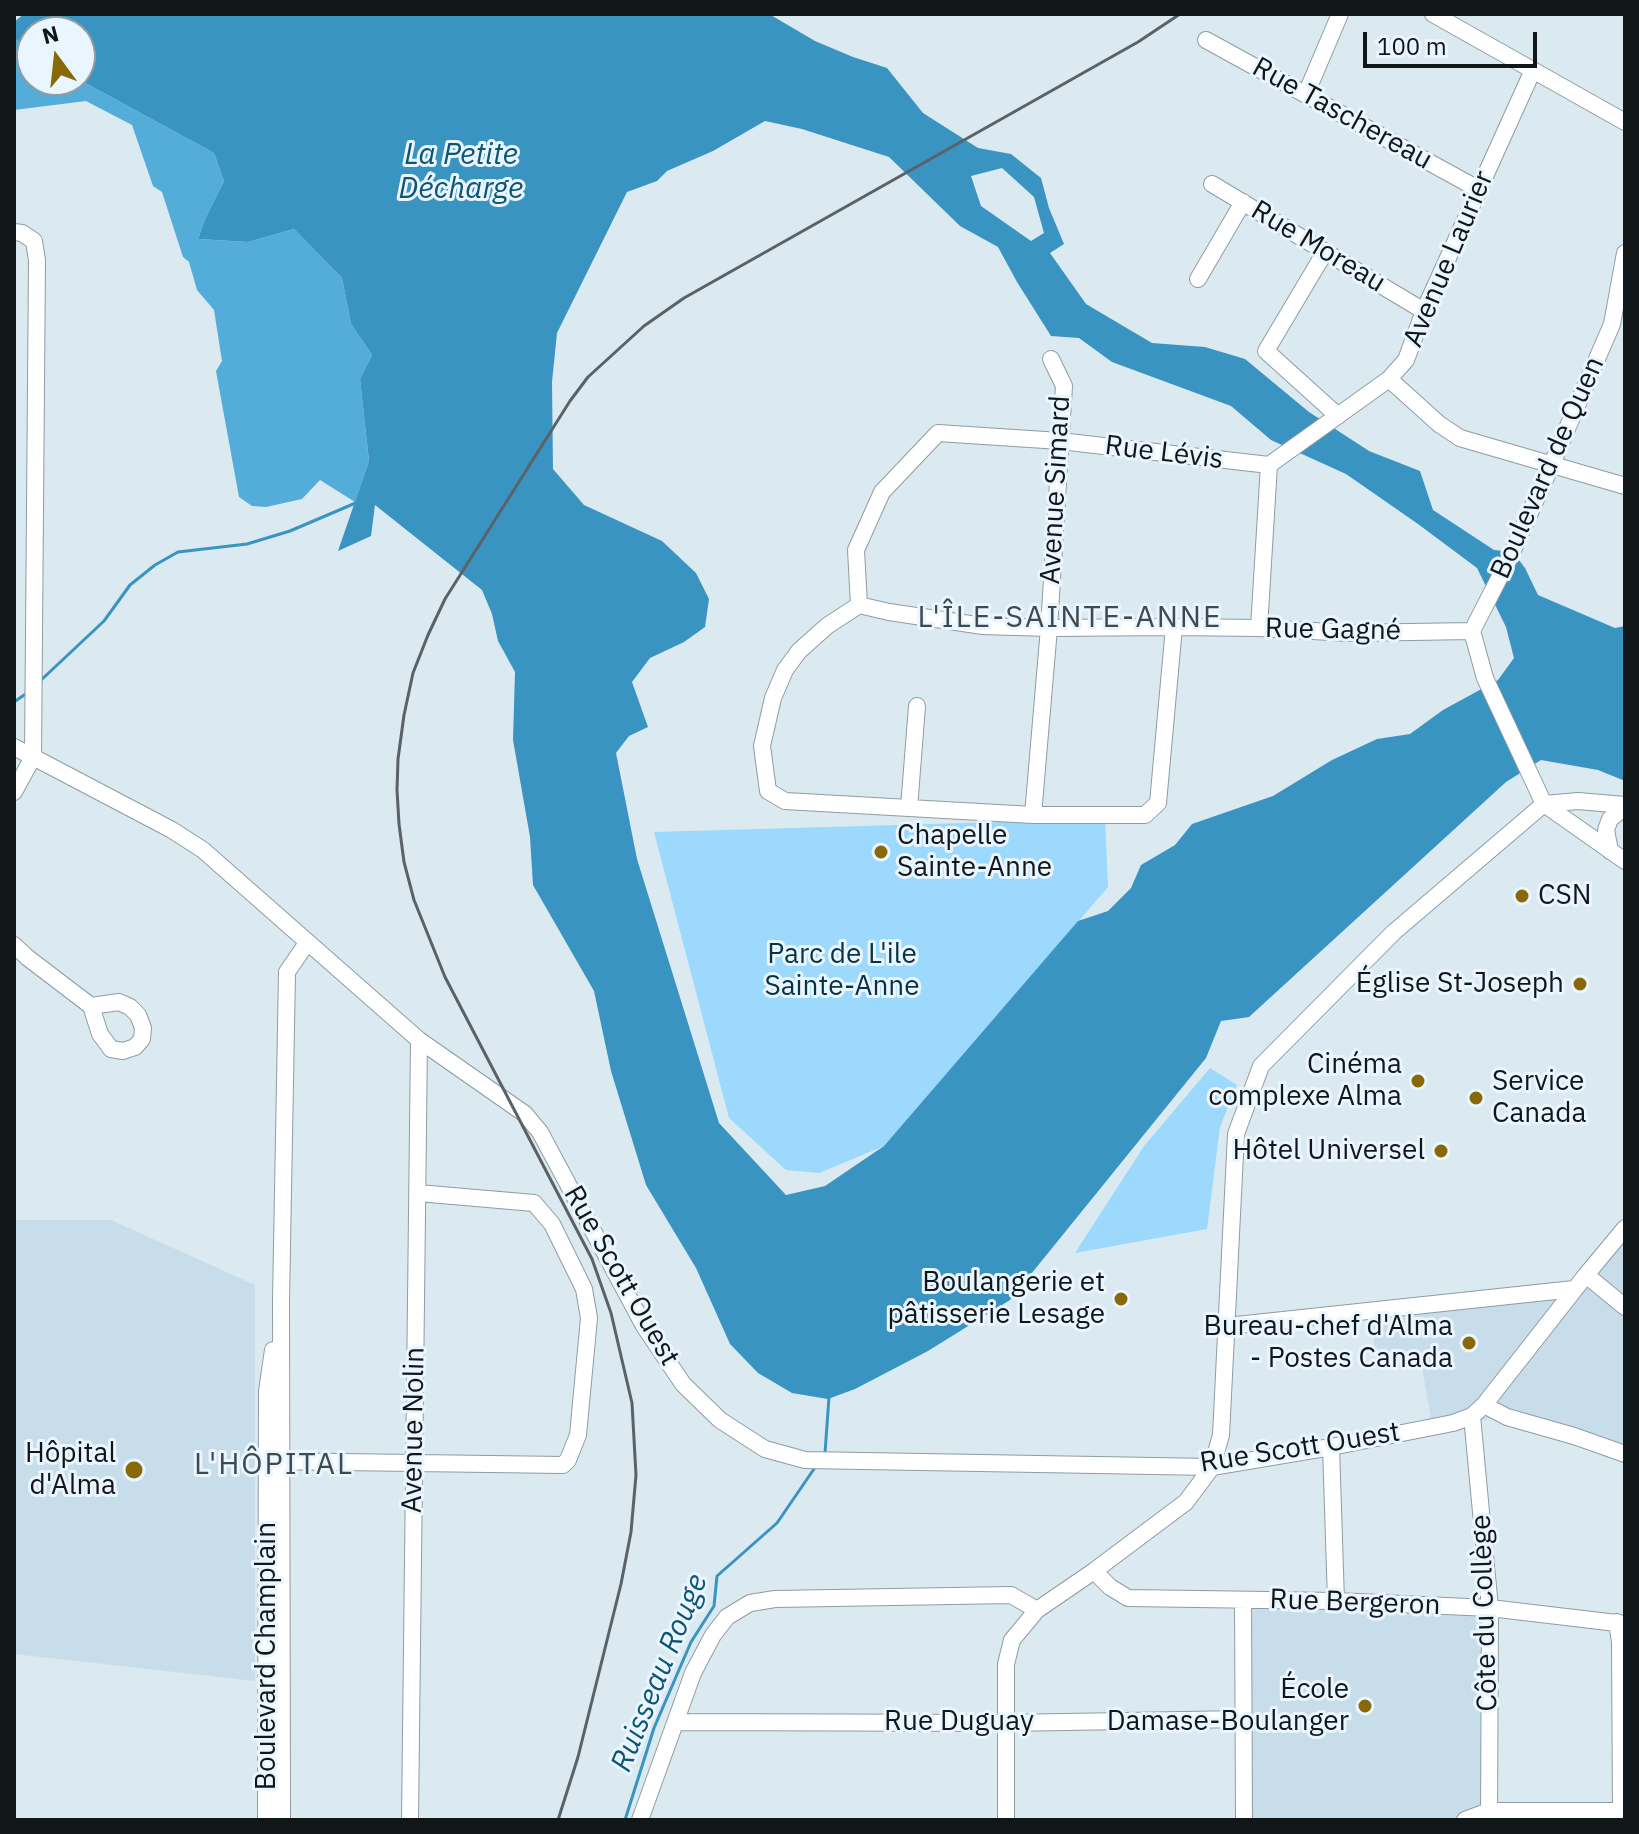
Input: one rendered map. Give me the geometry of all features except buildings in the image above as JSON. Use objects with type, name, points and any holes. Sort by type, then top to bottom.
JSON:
[{"type":"street","points":[[1306,94],[1340,14]]},
{"type":"street","points":[[1433,14],[1625,122]]},
{"type":"street","name":"Rue Taschereau","points":[[1206,40],[1478,189]]},
{"type":"street","name":"Avenue Laurier","points":[[1276,461],[1389,379],[1406,360],[1424,311],[1533,70]]},
{"type":"street","name":"Rue Moreau","points":[[1212,184],[1424,311]]},
{"type":"street","points":[[1198,279],[1243,202]]},
{"type":"street","points":[[14,232],[34,241],[37,275],[33,757],[14,792]]},
{"type":"street","points":[[1325,252],[1266,351],[1338,416]]},
{"type":"street","name":"Boulevard de Quen","points":[[1476,623],[1509,559],[1612,324],[1625,253]]},
{"type":"street","name":"Avenue Simard","points":[[1033,815],[1049,628],[1064,386],[1051,359]]},
{"type":"street","points":[[1389,379],[1439,424],[1460,438],[1625,486]]},
{"type":"street","name":"Rue Lévis","points":[[859,605],[856,550],[882,492],[938,433],[1276,461]]},
{"type":"street","points":[[1259,628],[1276,461]]},
{"type":"street","points":[[859,605],[827,626],[799,651],[785,670],[773,698],[762,746],[768,791],[785,801],[1033,815],[1145,815],[1158,803],[1174,627]]},
{"type":"street","name":"Rue Gagné","points":[[859,605],[983,626],[1049,628],[1259,628],[1349,633],[1476,623]]},
{"type":"street","points":[[1476,623],[1485,678],[1540,797],[1625,861]]},
{"type":"street","points":[[909,808],[917,706]]},
{"type":"street","name":"Rue Scott Ouest","points":[[14,747],[172,830],[203,850],[419,1040],[525,1114],[540,1132],[644,1326],[683,1384],[720,1420],[765,1449],[805,1460],[1212,1467],[1453,1423],[1478,1410]]},
{"type":"street","points":[[1006,1820],[1006,1664],[1012,1640],[1037,1610],[1186,1502],[1212,1467],[1221,1435],[1236,1134],[1261,1066],[1394,932],[1540,797],[1625,806]]},
{"type":"street","points":[[1610,851],[1606,830],[1610,819],[1625,806]]},
{"type":"street","name":"Boulevard Champlain","points":[[266,1820],[287,972],[307,943]]},
{"type":"street","points":[[14,945],[91,1006]]},
{"type":"street","name":"Avenue Nolin","points":[[410,1820],[419,1040]]},
{"type":"street","points":[[274,1462],[563,1465],[568,1460],[578,1435],[589,1318],[584,1289],[552,1224],[534,1203],[418,1193]]},
{"type":"street","points":[[1625,1228],[1478,1410],[1574,1436],[1625,1454]]},
{"type":"street","points":[[1586,1275],[1625,1307]]},
{"type":"street","points":[[1227,1326],[1574,1289]]},
{"type":"street","name":"Côte du Collège","points":[[1478,1410],[1490,1608],[1489,1815]]},
{"type":"street","points":[[1331,1447],[1336,1601]]},
{"type":"street","name":"Boulevard Champlain","points":[[274,1462],[282,1820]]},
{"type":"street","name":"Rue Bergeron","points":[[1094,1571],[1110,1587],[1128,1598],[1336,1601],[1490,1608],[1621,1623]]},
{"type":"street","points":[[640,1820],[693,1673],[713,1635],[727,1617],[750,1603],[775,1599],[1011,1595],[1037,1610]]},
{"type":"street","points":[[1243,1600],[1244,1820]]},
{"type":"street","points":[[1465,1820],[1489,1815],[1623,1811],[1621,1623]]},
{"type":"street","name":"Rue Duguay","points":[[676,1722],[1006,1723],[1243,1719]]},
{"type":"shaded area","points":[[14,38],[16,96],[96,96],[96,89],[214,153],[224,181],[198,239],[248,242],[294,229],[342,278],[351,324],[372,355],[360,379],[369,461],[355,502],[320,480],[302,499],[266,507],[252,506],[239,497],[216,371],[222,361],[214,310],[197,290],[162,192],[153,186],[132,125],[86,101],[14,110]]},
{"type":"shaded area","name":"Hôpital d'Alma","points":[[14,1220],[111,1220],[255,1285],[255,1681],[14,1654]]},
{"type":"shaded area","points":[[1625,1239],[1625,1450],[1621,1458],[1491,1419],[1433,1431],[1422,1367],[1378,1369],[1370,1315],[1574,1298]]},
{"type":"shaded area","name":"École Damase-Boulanger","points":[[1243,1600],[1487,1612],[1486,1820],[1244,1820]]},
{"type":"green space","name":"Parc de L'ile Sainte-Anne","points":[[1105,819],[1108,887],[884,1146],[819,1173],[786,1170],[729,1118],[654,832]]},
{"type":"green space","points":[[1210,1068],[1237,1085],[1220,1127],[1207,1229],[1075,1253],[1144,1146]]},
{"type":"water","name":"La Petite Décharge","points":[[769,14],[815,41],[887,68],[923,113],[978,148],[1011,154],[1041,178],[1064,244],[1050,253],[1086,304],[1152,343],[1205,347],[1245,359],[1309,412],[1369,451],[1420,471],[1433,510],[1494,550],[1513,552],[1538,595],[1615,628],[1625,626],[1625,781],[1598,770],[1541,760],[1506,782],[1249,1017],[1221,1021],[1206,1058],[1010,1300],[928,1351],[855,1389],[828,1399],[792,1393],[758,1373],[730,1344],[696,1268],[646,1185],[611,1071],[594,991],[533,885],[530,837],[513,740],[515,672],[498,641],[482,590],[375,505],[371,536],[338,551],[369,461],[360,379],[372,355],[351,324],[342,278],[294,229],[248,242],[198,239],[224,181],[214,153],[96,89],[96,16],[22,16]],"holes":[[[765,121],[802,129],[889,157],[960,226],[998,247],[1051,336],[1079,338],[1112,362],[1231,406],[1271,440],[1346,474],[1418,524],[1477,568],[1506,627],[1514,658],[1498,680],[1443,710],[1410,734],[1377,739],[1332,760],[1273,796],[1192,824],[1175,845],[1141,865],[1131,888],[1108,911],[1078,921],[884,1146],[825,1186],[786,1195],[719,1123],[637,859],[616,753],[629,736],[648,727],[632,682],[650,658],[684,642],[705,627],[709,599],[696,573],[662,541],[584,505],[553,469],[552,382],[557,333],[627,192],[657,181],[667,171],[713,151]],[[1002,168],[1034,197],[1044,233],[1031,241],[981,206],[971,176]]]},
{"type":"waterway","points":[[39,682],[104,621],[130,585],[178,552],[247,544],[290,531],[358,502]]},
{"type":"waterway","points":[[14,702],[27,693]]},
{"type":"waterway","name":"Ruisseau Rouge","points":[[825,1453],[829,1397]]},
{"type":"waterway","name":"Ruisseau Rouge","points":[[625,1820],[654,1728],[691,1642],[714,1606],[717,1576],[777,1523],[816,1466]]},
{"type":"railway","points":[[558,1820],[578,1757],[631,1532],[636,1475],[632,1403],[611,1313],[592,1259],[445,977],[414,900],[404,862],[397,790],[404,715],[413,673],[445,599],[570,401],[588,377],[644,326],[684,298],[1138,42],[1180,14]]},
{"type":"place","name":"Chapelle Sainte-Anne","points":[[881,852]]},
{"type":"place","name":"CSN","points":[[1522,896]]},
{"type":"place","name":"Église St-Joseph","points":[[1580,984]]},
{"type":"place","name":"Cinéma complexe Alma","points":[[1418,1081]]},
{"type":"place","name":"Service Canada","points":[[1476,1098]]},
{"type":"place","name":"Hôtel Universel","points":[[1441,1151]]},
{"type":"place","name":"Boulangerie et pâtisserie Lesage","points":[[1121,1299]]},
{"type":"place","name":"Bureau-chef d'Alma - Postes Canada","points":[[1469,1343]]},
{"type":"place","name":"Hôpital d'Alma","points":[[134,1470]]},
{"type":"place","name":"École Damase-Boulanger","points":[[1365,1706]]},
{"type":"district","name":"L'ÎLE-SAINTE-ANNE","points":[[1070,618]]},
{"type":"district","name":"L'HÔPITAL","points":[[274,1465]]}]
